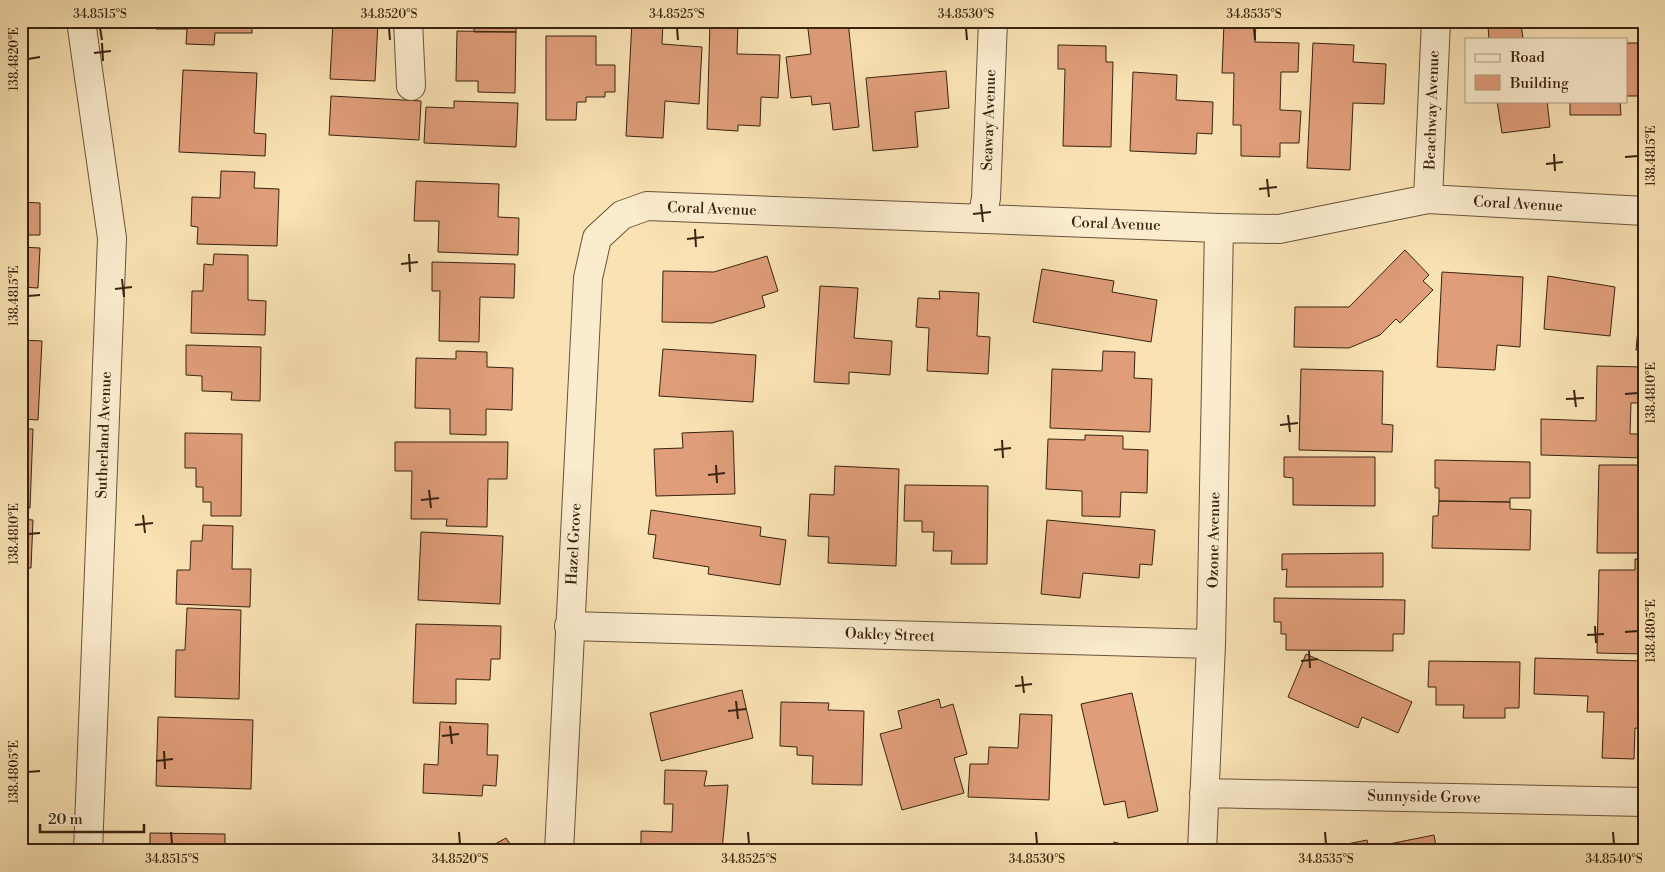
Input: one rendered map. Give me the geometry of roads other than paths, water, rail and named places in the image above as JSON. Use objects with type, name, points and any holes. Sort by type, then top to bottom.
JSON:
[{"type":"street","name":"Sutherland Avenue","points":[[81,21],[112,238],[88,851]]},
{"type":"street","points":[[408,21],[411,86]]},
{"type":"street","name":"Seaway Avenue","points":[[982,219],[986,198],[993,21]]},
{"type":"street","name":"Beachway Avenue","points":[[1428,200],[1436,21]]},
{"type":"street","name":"Coral Avenue","points":[[596,238],[622,215],[647,206],[1279,229],[1428,200],[1644,211]]},
{"type":"street","name":"Ozone Avenue","points":[[1202,851],[1211,644],[1219,228]]},
{"type":"street","name":"Hazel Grove","points":[[559,851],[588,278],[596,238]]},
{"type":"street","name":"Oakley Street","points":[[569,626],[1211,644]]},
{"type":"street","name":"Sunnyside Grove","points":[[1204,793],[1644,802]]}]
